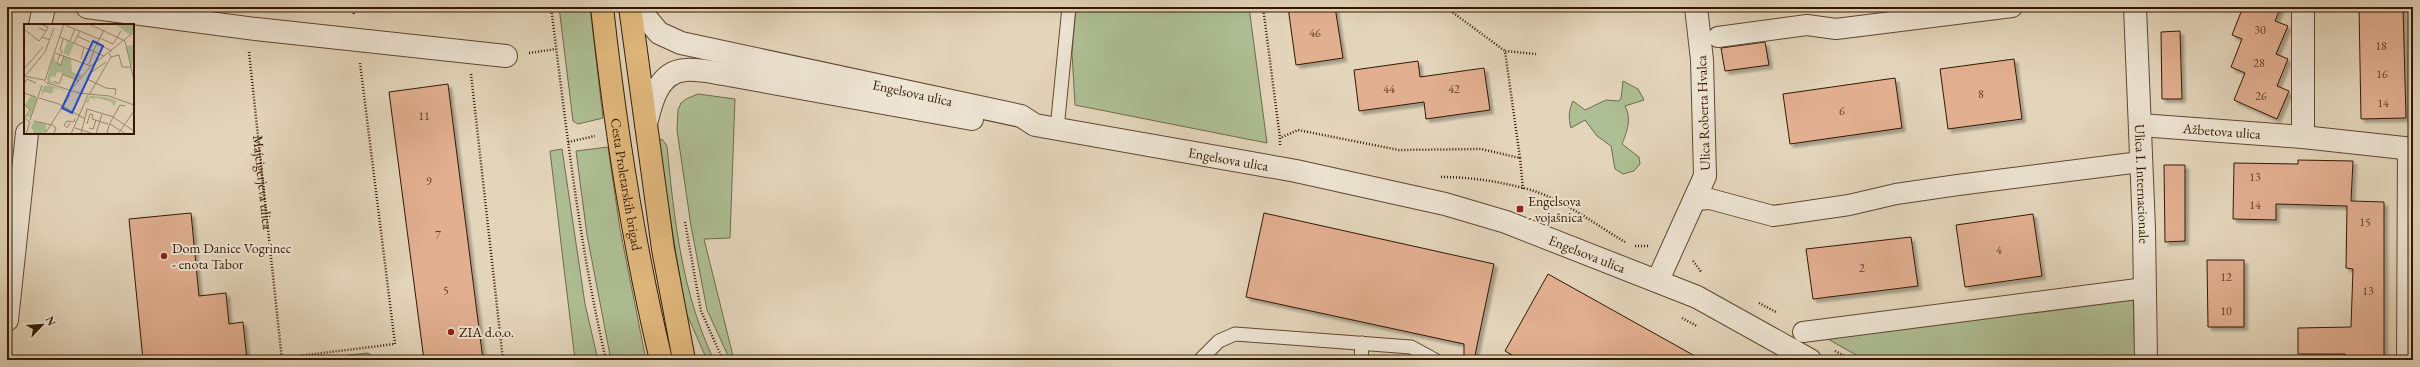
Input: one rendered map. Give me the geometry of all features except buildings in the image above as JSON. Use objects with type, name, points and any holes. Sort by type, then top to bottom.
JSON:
[{"type":"main road","name":"Cesta Proletarskih brigad","points":[[602,7],[625,190],[637,258],[660,360]]},
{"type":"main road","name":"Cesta Proletarskih brigad","points":[[630,7],[662,249],[684,360]]},
{"type":"street","points":[[40,24],[44,7]]},
{"type":"street","points":[[87,7],[247,28],[506,56]]},
{"type":"street","name":"Engelsova ulica","points":[[637,7],[659,33],[681,43],[1021,116],[1035,125],[1288,170],[1445,204],[1506,222],[1658,280],[1721,310],[1810,360]]},
{"type":"street","name":"Ulica Roberta Hvalca","points":[[1658,280],[1705,176],[1702,60],[1696,7]]},
{"type":"street","points":[[1718,37],[1807,25],[1836,30],[2012,7]]},
{"type":"street","name":"Ulica I. Internacionale","points":[[2135,7],[2140,125],[2146,360]]},
{"type":"street","points":[[2303,7],[2303,137]]},
{"type":"street","points":[[645,126],[653,95],[667,78],[684,70],[723,74],[1017,127],[1035,125]]},
{"type":"street","name":"Ažbetova ulica","points":[[2140,125],[2303,137],[2411,149]]},
{"type":"street","points":[[7,320],[27,134]]},
{"type":"street","points":[[2408,360],[2411,149]]},
{"type":"street","points":[[1694,200],[1710,199],[1773,216],[1849,205],[1896,194],[2140,162]]},
{"type":"street","points":[[1803,332],[2145,288]]},
{"type":"lane","points":[[1057,129],[1069,7]]},
{"type":"lane","points":[[1200,360],[1219,341],[1235,334],[1412,347],[1435,360]]},
{"type":"lane","points":[[1361,360],[1362,343]]},
{"type":"path","points":[[282,359],[395,344],[353,7]]},
{"type":"path","points":[[551,7],[568,142],[589,280],[606,360]]},
{"type":"path","points":[[1263,7],[1280,138],[1280,150]]},
{"type":"path","points":[[1448,9],[1505,51],[1536,54]]},
{"type":"path","name":"Majcigerjeva ulica","points":[[247,28],[282,359]]},
{"type":"path","points":[[506,56],[556,49]]},
{"type":"path","points":[[1505,51],[1520,158],[1522,189]]},
{"type":"path","points":[[470,68],[503,360]]},
{"type":"path","points":[[1280,138],[1298,130],[1399,150],[1481,149],[1520,158]]},
{"type":"path","points":[[568,142],[598,136]]},
{"type":"path","points":[[684,214],[701,311],[723,360]]},
{"type":"path","points":[[1679,316],[1704,330]]},
{"type":"green space","points":[[559,7],[590,7],[603,118],[578,124],[573,121]]},
{"type":"green space","points":[[1076,7],[1249,7],[1267,143],[1075,105],[1072,53]]},
{"type":"green space","points":[[1623,81],[1638,89],[1644,100],[1625,106],[1628,120],[1627,130],[1622,144],[1639,157],[1640,164],[1634,171],[1623,174],[1615,169],[1611,146],[1597,136],[1585,120],[1571,128],[1569,117],[1573,101],[1585,110],[1606,100],[1618,101],[1621,99]]},
{"type":"green space","points":[[698,94],[735,99],[730,238],[704,239],[734,360],[730,360],[707,310],[691,226],[677,130],[678,110],[681,103]]},
{"type":"green space","points":[[662,139],[667,146],[673,201],[681,255],[687,282],[703,335],[714,360],[707,360],[685,310],[658,141]]},
{"type":"green space","points":[[608,147],[620,229],[646,360],[611,360],[587,235],[576,151]]},
{"type":"green space","points":[[562,149],[585,304],[598,360],[575,360],[550,151]]},
{"type":"green space","points":[[2133,293],[2135,360],[1865,360],[1819,334]]},
{"type":"green space","points":[[368,353],[378,360],[304,360]]},
{"type":"place","name":"Engelsova - vojašnica","points":[[1520,209]]},
{"type":"place","name":"Dom Danice Vogrinec - enota Tabor","points":[[164,256]]},
{"type":"place","name":"ZIA d.o.o.","points":[[451,332]]}]
